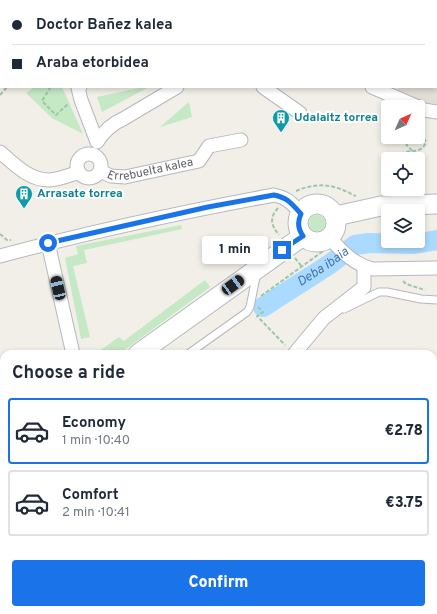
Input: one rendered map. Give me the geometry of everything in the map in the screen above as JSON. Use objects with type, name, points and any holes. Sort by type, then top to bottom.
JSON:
[{"type":"street","points":[[80,90],[89,122],[96,149],[98,158],[101,164],[98,174],[90,178],[79,172],[77,165],[80,157],[96,149],[104,132],[114,123],[175,88]]},
{"type":"street","points":[[264,88],[300,113]]},
{"type":"street","points":[[374,88],[402,100]]},
{"type":"street","points":[[425,110],[437,112]]},
{"type":"street","name":"Errebuelta kalea","points":[[100,171],[111,176],[125,177],[185,164],[198,161],[204,155],[209,146],[241,140]]},
{"type":"street","points":[[0,152],[23,172],[42,179],[48,180],[79,172]]},
{"type":"street","points":[[0,256],[48,243],[208,207],[280,197],[290,201],[301,214]]},
{"type":"street","points":[[332,241],[336,227],[336,216],[332,210],[327,206],[317,204],[308,206],[299,218],[298,227],[303,236],[309,240],[316,242],[332,241],[359,264],[373,268],[437,268]]},
{"type":"street","points":[[336,216],[381,206],[437,204]]},
{"type":"street","points":[[144,350],[303,236]]},
{"type":"street","points":[[48,243],[72,350]]},
{"type":"street","points":[[292,350],[324,318],[364,288],[359,264]]},
{"type":"lane","points":[[194,350],[247,312],[252,300],[257,268]]},
{"type":"lane","points":[[324,318],[379,292],[437,300]]},
{"type":"path","points":[[50,88],[42,101],[56,115],[80,90]]},
{"type":"path","points":[[408,152],[424,148],[426,143],[425,140]]},
{"type":"path","points":[[406,144],[409,149],[413,151]]},
{"type":"path","points":[[302,267],[275,230],[271,220],[280,197],[292,194],[300,189],[317,185],[337,188],[357,197]]},
{"type":"path","points":[[402,279],[406,284],[431,292]]},
{"type":"path","points":[[252,300],[263,312],[258,316],[290,350]]},
{"type":"shaded area","points":[[398,88],[437,88],[437,104],[426,104],[425,100],[415,100],[396,93]]},
{"type":"green space","points":[[33,88],[62,88],[83,134],[52,118],[26,93]]},
{"type":"green space","points":[[139,88],[147,88],[102,112],[97,97]]},
{"type":"green space","points":[[189,102],[192,117],[160,127]]},
{"type":"green space","points":[[317,215],[324,220],[325,223],[320,230],[317,231],[310,226],[309,223],[314,216]]},
{"type":"green space","points":[[181,225],[182,229],[84,250],[87,263],[73,266],[90,337],[81,339],[65,258],[78,254],[76,246]]},
{"type":"green space","points":[[205,280],[210,287],[124,350],[101,350],[119,337],[124,341]]},
{"type":"waterway","name":"Deba ibaia","points":[[263,307],[330,264],[355,245],[369,243],[414,244],[437,240]]},
{"type":"place","name":"Udalaitz torrea","points":[[281,133]]},
{"type":"place","name":"Arrasate torrea","points":[[24,209]]},
{"type":"route","points":[[48,243],[208,207],[274,195],[281,196],[290,201],[301,214],[299,216],[298,227],[303,236],[282,250]]}]
